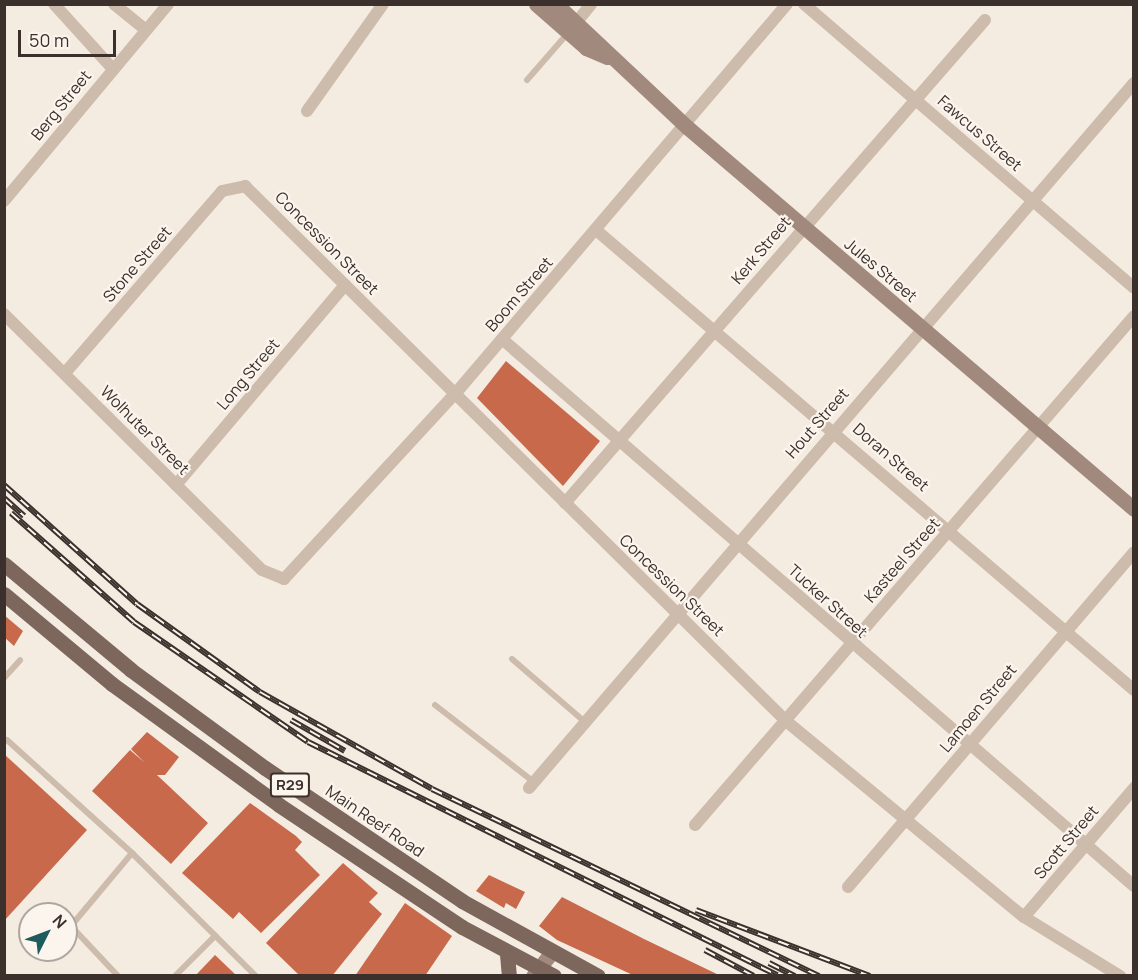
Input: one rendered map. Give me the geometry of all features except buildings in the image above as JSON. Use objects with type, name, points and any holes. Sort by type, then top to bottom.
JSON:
[{"type":"main road","name":"Jules Street","points":[[536,4],[572,27],[1134,509]]},
{"type":"main road","name":"Jules Street","points":[[556,4],[572,27]]},
{"type":"main road","name":"Main Reef Road","points":[[4,564],[131,670],[265,768],[416,871],[551,953],[598,975]]},
{"type":"main road","name":"R29","points":[[4,594],[203,752],[507,954],[536,972],[554,975]]},
{"type":"main road","points":[[536,972],[551,953]]},
{"type":"main road","points":[[507,954],[509,975]]},
{"type":"street","points":[[54,4],[112,68]]},
{"type":"street","points":[[114,4],[146,30]]},
{"type":"street","name":"Berg Street","points":[[4,201],[112,68],[168,4]]},
{"type":"street","points":[[307,111],[383,4]]},
{"type":"street","points":[[572,27],[591,4]]},
{"type":"street","name":"Boom Street","points":[[262,570],[277,580],[290,575],[455,394],[687,127],[787,4]]},
{"type":"street","name":"Fawcus Street","points":[[804,4],[1134,288]]},
{"type":"street","name":"Kerk Street","points":[[565,503],[802,226],[985,20]]},
{"type":"street","name":"Hout Street","points":[[531,785],[736,540],[1133,84]]},
{"type":"street","name":"Concession Street","points":[[239,184],[345,285],[786,721],[903,822],[1024,917],[1118,974]]},
{"type":"street","name":"Stone Street","points":[[64,373],[222,191],[239,184]]},
{"type":"street","name":"Doran Street","points":[[596,230],[833,429],[1134,690]]},
{"type":"street","name":"Long Street","points":[[176,485],[345,285]]},
{"type":"street","name":"Wolhuter Street","points":[[4,314],[262,570]]},
{"type":"street","name":"Kasteel Street","points":[[694,825],[1040,429],[1134,316]]},
{"type":"street","name":"Tucker Street","points":[[502,339],[736,540],[851,644],[1084,846],[1134,886]]},
{"type":"street","name":"Lamoen Street","points":[[848,887],[1134,552]]},
{"type":"street","name":"Scott Street","points":[[1024,917],[1134,788]]},
{"type":"lane","points":[[527,80],[572,27]]},
{"type":"lane","points":[[512,659],[585,722]]},
{"type":"lane","points":[[4,678],[20,660]]},
{"type":"lane","points":[[435,705],[531,785]]},
{"type":"lane","points":[[7,740],[132,853],[256,975]]},
{"type":"lane","points":[[118,975],[71,926],[132,853]]},
{"type":"lane","points":[[175,975],[215,936]]},
{"type":"railway","points":[[4,485],[137,604],[260,692],[432,789],[819,976]]},
{"type":"railway","points":[[4,498],[24,516]]},
{"type":"railway","points":[[11,513],[134,622],[308,742],[777,975]]},
{"type":"railway","points":[[291,720],[345,751]]},
{"type":"railway","points":[[696,910],[870,976]]},
{"type":"railway","points":[[705,950],[754,976]]},
{"type":"railway","points":[[769,963],[795,976]]}]
